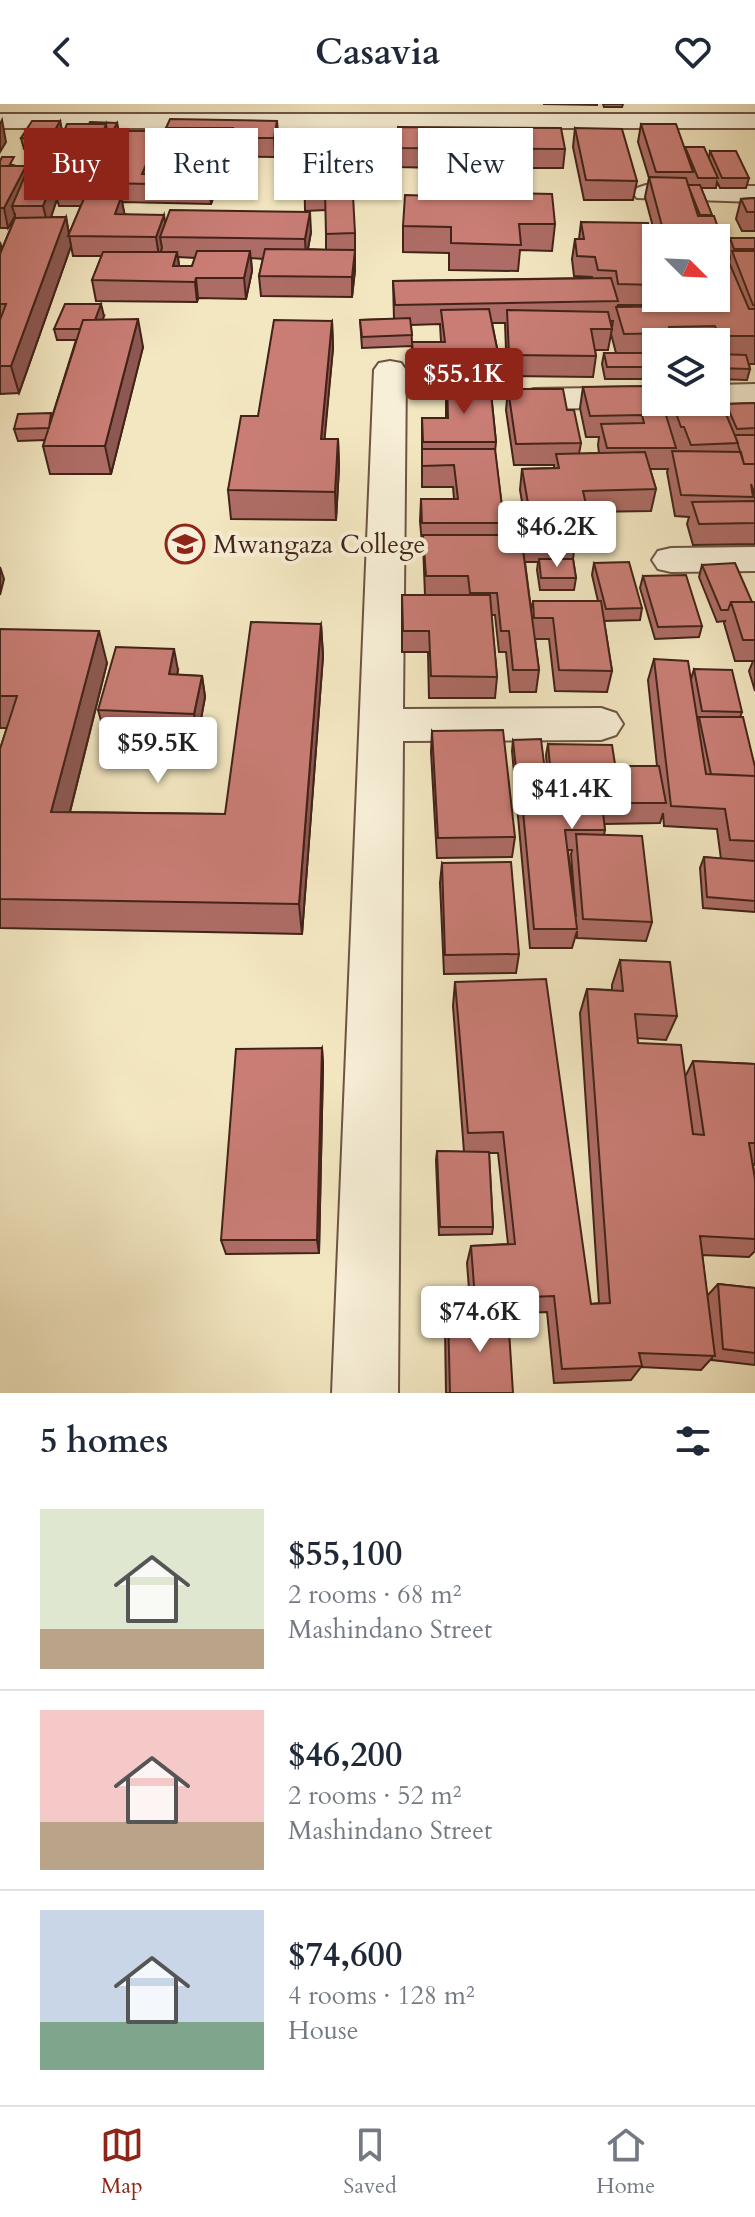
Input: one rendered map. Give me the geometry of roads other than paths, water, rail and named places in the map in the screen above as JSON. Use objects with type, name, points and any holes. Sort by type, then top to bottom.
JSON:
[{"type":"street","points":[[14,115],[697,112],[755,121]]},
{"type":"street","points":[[646,193],[755,194]]},
{"type":"street","points":[[365,1393],[390,370]]},
{"type":"street","points":[[730,395],[755,394]]},
{"type":"street","points":[[534,399],[642,397]]},
{"type":"street","points":[[671,560],[755,559]]},
{"type":"street","points":[[381,725],[601,724]]},
{"type":"place","name":"Mwangaza College","points":[[185,544]]}]
